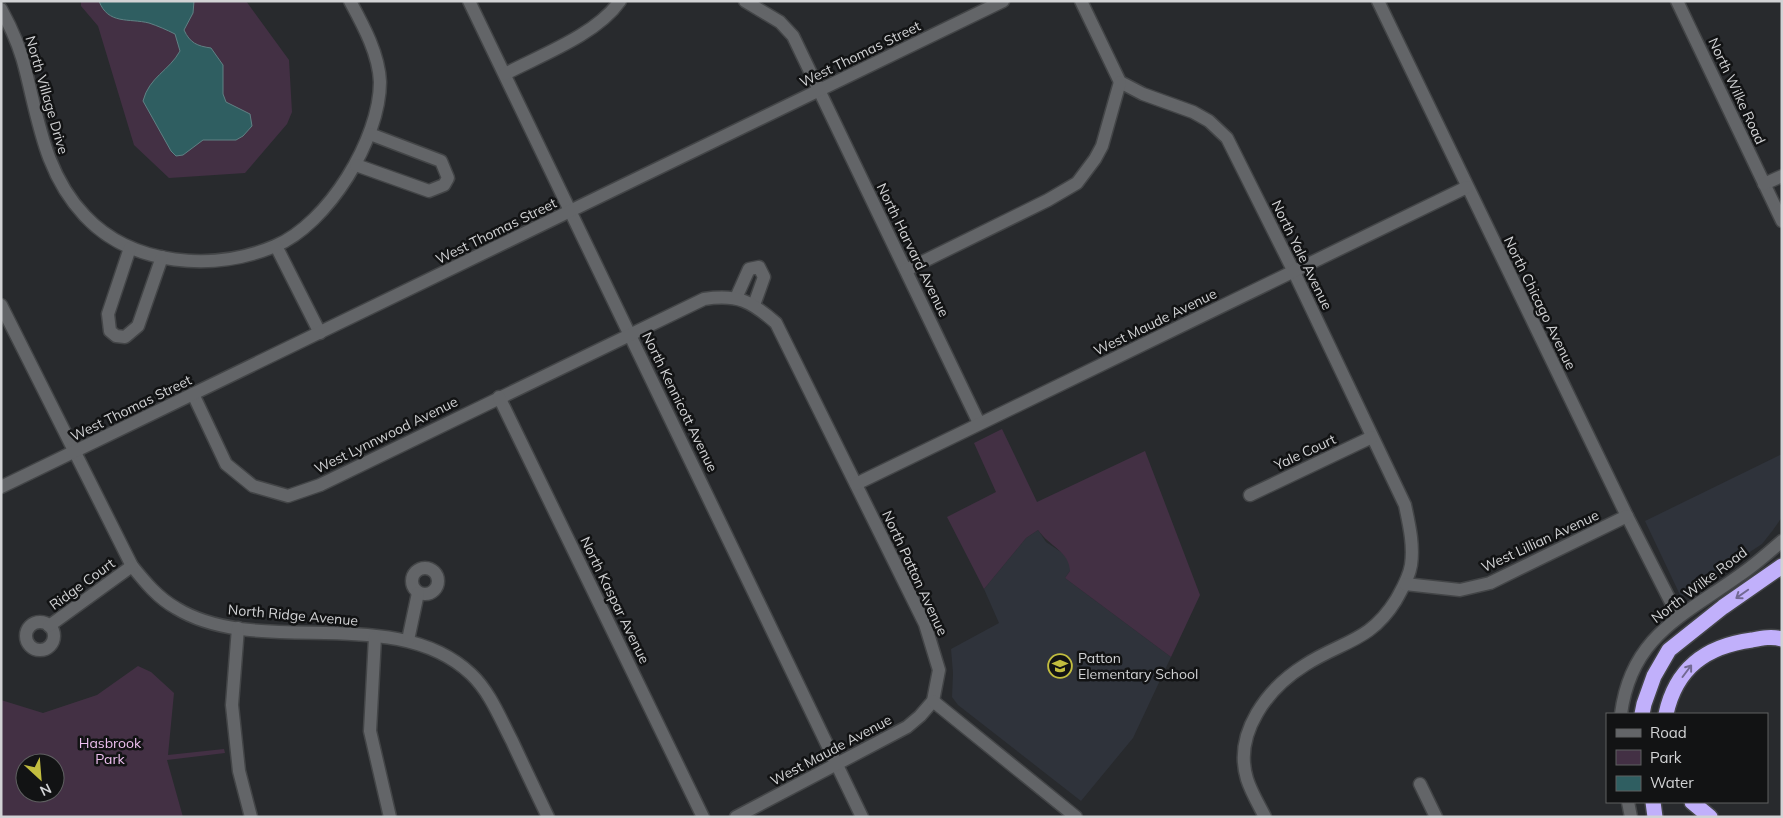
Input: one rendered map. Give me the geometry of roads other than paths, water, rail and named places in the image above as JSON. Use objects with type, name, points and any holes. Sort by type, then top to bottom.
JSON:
[{"type":"highway","points":[[1642,713],[1654,676],[1669,650],[1723,607],[1782,566]]},
{"type":"highway","points":[[1666,713],[1678,682],[1693,663],[1713,649],[1742,641],[1774,637],[1782,639]]},
{"type":"highway","points":[[1653,803],[1655,817]]},
{"type":"highway","points":[[1693,803],[1710,817]]},
{"type":"street","name":"North Village Drive","points":[[1,9],[21,54],[40,134],[53,169],[85,217],[99,229],[130,248],[162,257],[204,261],[246,256],[276,246],[319,213],[356,165],[377,114],[380,80],[368,37],[350,1]]},
{"type":"street","name":"North Kennicott Avenue","points":[[469,1],[862,817]]},
{"type":"street","points":[[505,74],[584,33],[612,12],[620,1]]},
{"type":"street","name":"North Harvard Avenue","points":[[745,1],[780,22],[793,36],[979,423]]},
{"type":"street","name":"West Thomas Street","points":[[1,488],[1003,1]]},
{"type":"street","points":[[906,270],[1048,200],[1077,182],[1095,159],[1102,146],[1120,82],[1081,1]]},
{"type":"street","name":"North Chicago Avenue","points":[[1378,1],[1627,516],[1678,616]]},
{"type":"street","name":"North Wilke Road","points":[[1677,1],[1782,221]]},
{"type":"street","name":"North Yale Avenue","points":[[1120,82],[1143,94],[1194,112],[1209,120],[1227,138],[1294,272],[1405,505],[1411,544],[1411,565],[1405,584],[1387,613],[1371,630],[1298,670],[1283,681],[1257,712],[1244,742],[1247,778],[1265,817]]},
{"type":"street","points":[[356,165],[429,191],[444,185],[448,178],[441,161],[370,134]]},
{"type":"street","points":[[1764,184],[1782,176]]},
{"type":"street","name":"West Maude Avenue","points":[[856,484],[1467,187]]},
{"type":"street","points":[[276,246],[320,333]]},
{"type":"street","points":[[130,248],[108,314],[110,331],[116,336],[125,337],[138,326],[162,257]]},
{"type":"street","points":[[736,298],[748,269],[759,267],[764,277],[754,305]]},
{"type":"street","name":"North Patton Avenue","points":[[630,334],[704,299],[736,298],[754,305],[776,323],[929,634],[939,670],[933,701]]},
{"type":"street","name":"North Ridge Avenue","points":[[1,305],[73,452],[132,566],[144,581],[176,609],[201,620],[238,628],[408,640],[438,650],[457,663],[480,683],[491,698],[548,817]]},
{"type":"street","name":"West Lynnwood Avenue","points":[[193,394],[226,464],[253,486],[288,496],[320,485],[630,334]]},
{"type":"street","name":"North Kaspar Avenue","points":[[499,397],[703,817]]},
{"type":"street","name":"Yale Court","points":[[1250,495],[1372,437]]},
{"type":"street","name":"West Lillian Avenue","points":[[1405,584],[1460,590],[1490,583],[1627,516]]},
{"type":"street","name":"North Wilke Road","points":[[1621,713],[1623,697],[1632,672],[1648,644],[1678,616],[1742,574],[1782,541]]},
{"type":"street","name":"Ridge Court","points":[[50,626],[132,566]]},
{"type":"street","points":[[408,640],[418,593]]},
{"type":"street","points":[[238,628],[232,704],[239,771],[251,817]]},
{"type":"street","points":[[375,637],[370,731],[390,817]]},
{"type":"street","points":[[933,701],[1076,817]]},
{"type":"street","name":"West Maude Avenue","points":[[736,817],[907,727],[933,701]]},
{"type":"street","points":[[1420,784],[1436,817]]},
{"type":"street","points":[[1628,803],[1631,817]]},
{"type":"water","points":[[99,1],[194,1],[193,13],[184,30],[194,43],[211,48],[223,65],[223,94],[226,102],[250,114],[252,126],[243,136],[236,140],[203,140],[183,155],[176,156],[171,151],[143,101],[154,80],[180,51],[175,34],[149,23],[114,17],[103,9]]},
{"type":"place","name":"Patton Elementary School","points":[[1060,666]]},
{"type":"park label","name":"Hasbrook Park","points":[[110,752]]}]
